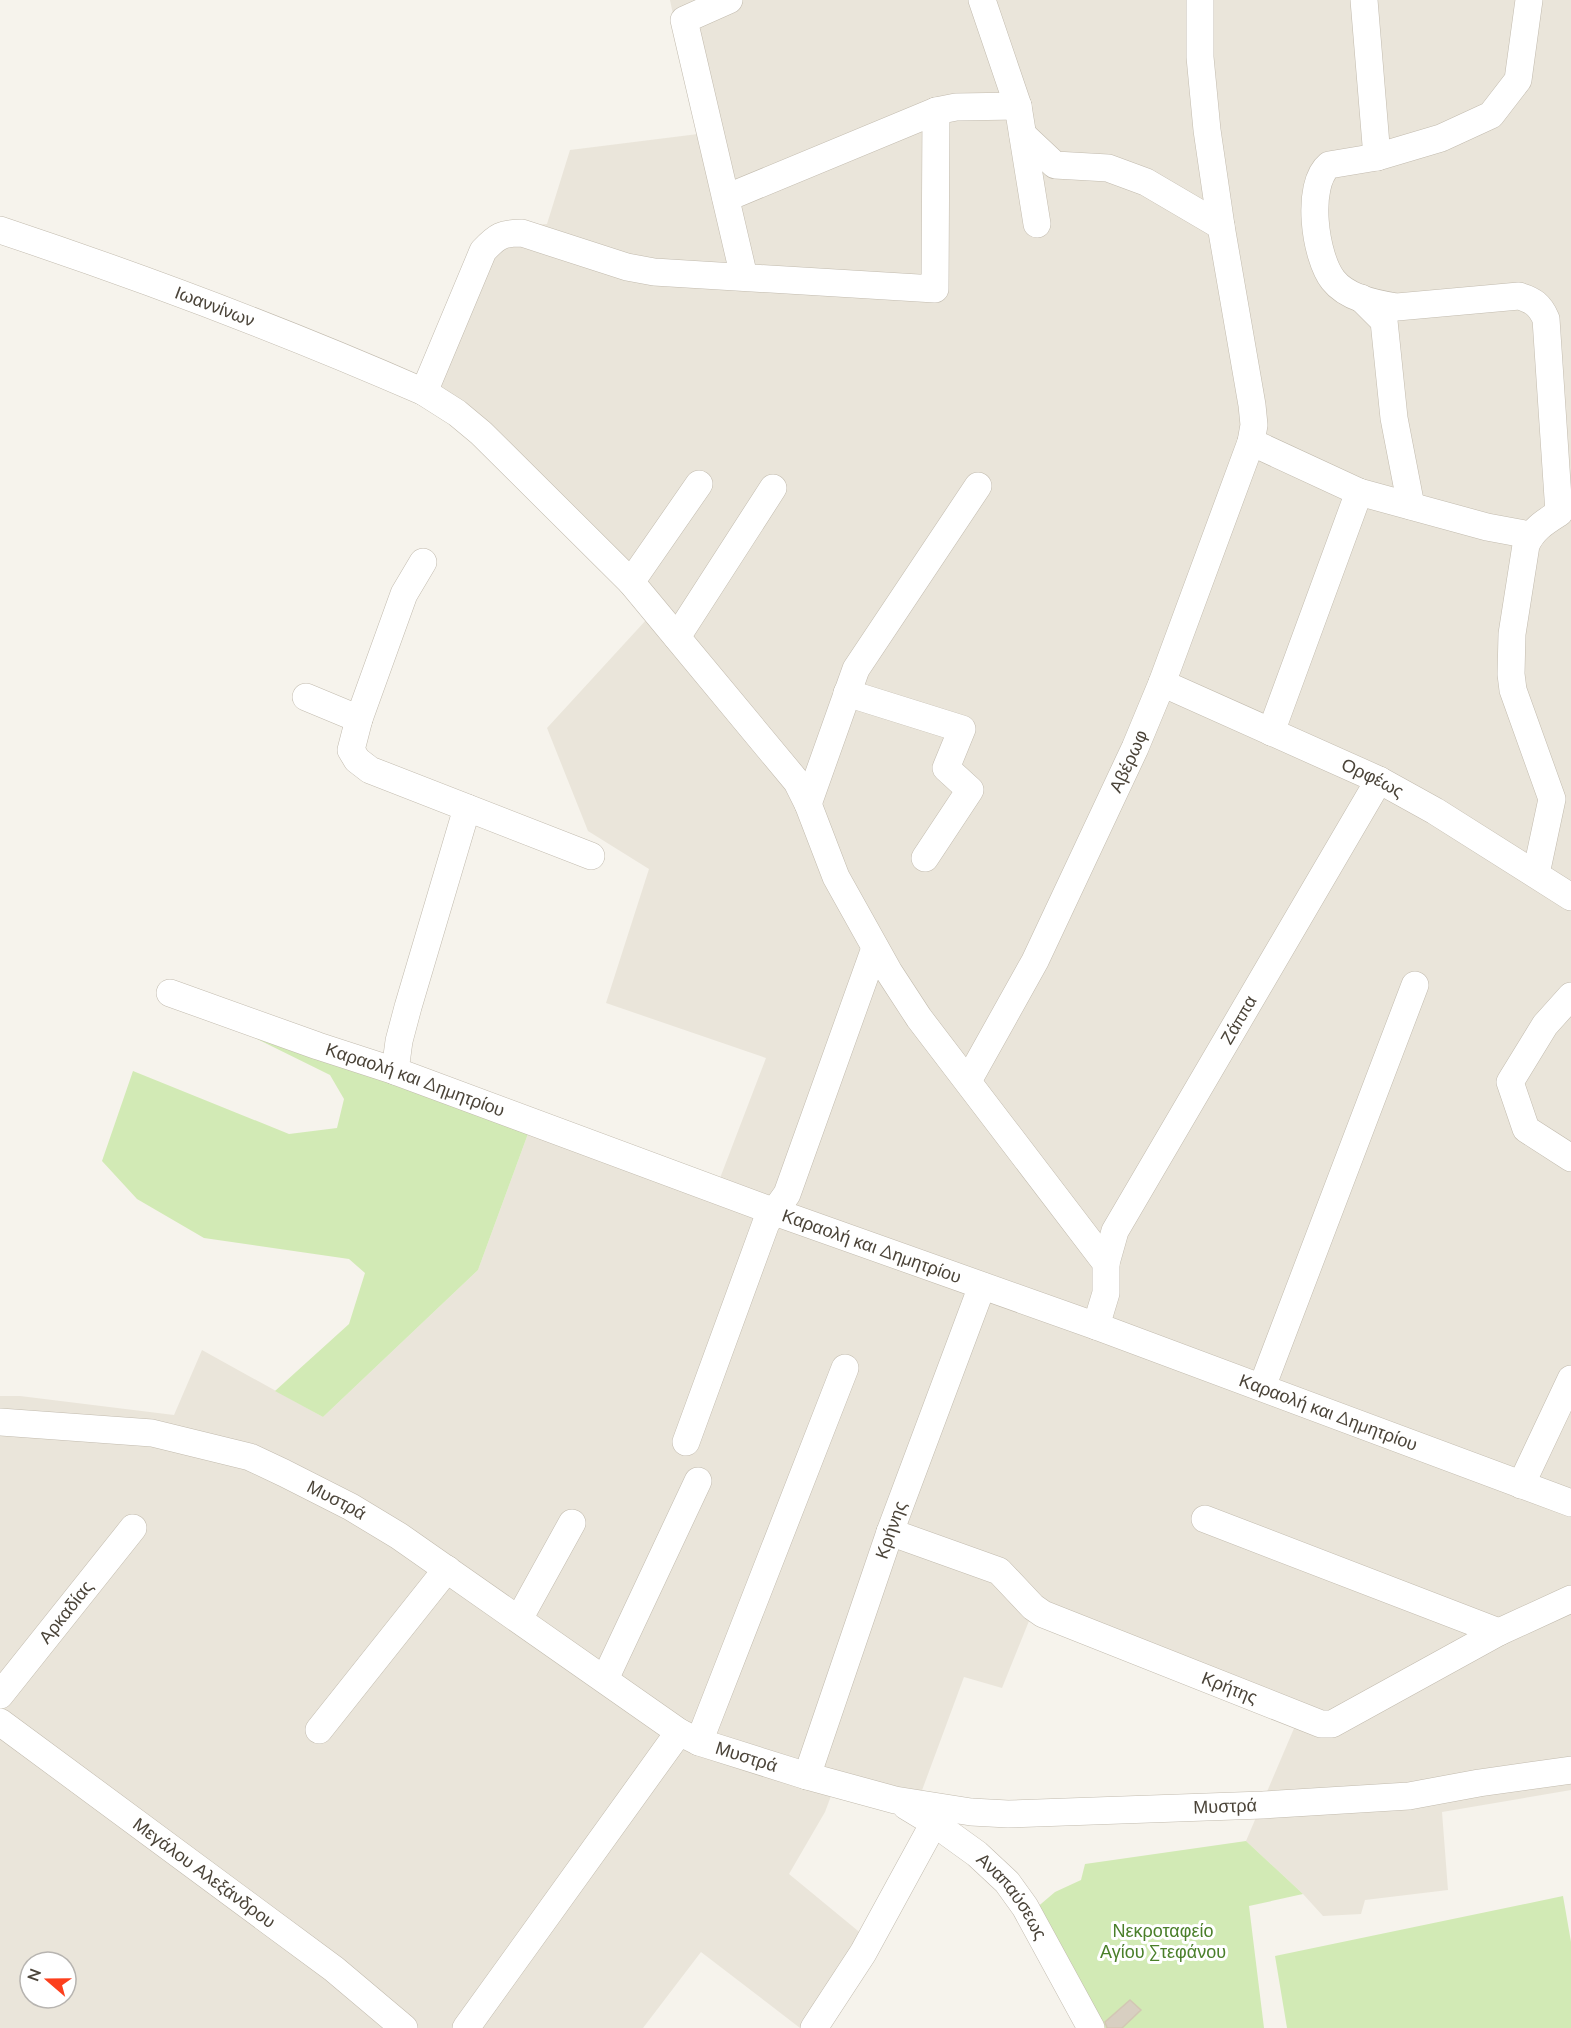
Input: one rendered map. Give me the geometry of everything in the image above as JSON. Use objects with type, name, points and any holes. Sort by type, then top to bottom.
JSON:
[{"type":"street","points":[[729,0],[681,10],[744,277]]},
{"type":"street","points":[[982,0],[1018,106],[1037,224]]},
{"type":"street","points":[[1200,0],[1203,100],[1252,434],[1359,492],[1486,527],[1530,535]]},
{"type":"street","points":[[1364,0],[1377,157]]},
{"type":"street","points":[[1529,0],[1518,80],[1491,115],[1442,138],[1377,157],[1329,165],[1318,178],[1315,193],[1320,252],[1326,267],[1333,281],[1361,298],[1380,305],[1397,307],[1519,296],[1530,299],[1541,308],[1546,319],[1565,509],[1530,535],[1522,564],[1512,634],[1510,674],[1513,690],[1552,799],[1536,874]]},
{"type":"street","points":[[726,198],[936,111],[956,107],[1018,106]]},
{"type":"street","points":[[424,392],[483,251],[494,239],[506,233],[522,233],[627,267],[654,272],[935,289],[936,111]]},
{"type":"street","points":[[1023,135],[1055,165],[1108,168],[1146,182],[1221,226]]},
{"type":"street","name":"Ιωαννίνων","points":[[0,230],[78,256],[276,329],[424,392],[481,433],[631,582],[796,782],[808,804],[836,877],[875,948],[919,1018],[1106,1263]]},
{"type":"street","points":[[1361,298],[1384,321],[1394,418],[1411,506]]},
{"type":"street","name":"Αβέρωφ","points":[[968,1081],[1035,960],[1135,748],[1162,683],[1252,434]]},
{"type":"street","points":[[631,582],[699,484]]},
{"type":"street","points":[[808,804],[856,669],[978,486]]},
{"type":"street","points":[[677,637],[773,488]]},
{"type":"street","points":[[1270,732],[1359,492]]},
{"type":"street","points":[[423,562],[404,594],[358,719],[351,750],[357,760],[370,771],[591,856]]},
{"type":"street","name":"Ορφέως","points":[[1162,683],[1379,780],[1435,811],[1571,897]]},
{"type":"street","points":[[848,693],[962,729],[946,768],[970,790],[925,858]]},
{"type":"street","points":[[306,697],[358,719]]},
{"type":"street","name":"Ζάππα","points":[[1095,1326],[1106,1293],[1106,1263],[1115,1231],[1379,780]]},
{"type":"street","points":[[395,1071],[405,1018],[467,808]]},
{"type":"street","points":[[686,1442],[766,1223],[787,1194],[875,948]]},
{"type":"street","points":[[1262,1387],[1414,985]]},
{"type":"street","name":"Καραολή και Δημητρίου","points":[[170,993],[395,1071],[775,1212],[1262,1387],[1571,1503]]},
{"type":"street","points":[[1571,996],[1545,1025],[1510,1082],[1526,1129],[1571,1158]]},
{"type":"street","name":"Κρήνης","points":[[807,1776],[890,1532],[982,1287]]},
{"type":"street","points":[[466,2028],[689,1737],[845,1368]]},
{"type":"street","points":[[1521,1485],[1571,1379]]},
{"type":"street","name":"Μυστρά","points":[[0,1422],[152,1433],[250,1457],[365,1515],[447,1569],[689,1737],[807,1776],[895,1800],[971,1812],[1008,1814],[1263,1805],[1409,1796],[1571,1770]]},
{"type":"street","points":[[605,1679],[698,1481]]},
{"type":"street","points":[[1205,1519],[1499,1632]]},
{"type":"street","points":[[519,1619],[572,1522]]},
{"type":"street","name":"Αρκαδίας","points":[[0,1695],[134,1528]]},
{"type":"street","name":"Κρήτης","points":[[890,1532],[999,1571],[1033,1608],[1043,1614],[1321,1724],[1332,1724],[1499,1632],[1571,1599]]},
{"type":"street","points":[[319,1730],[447,1569]]},
{"type":"street","name":"Μεγάλου Αλεξάνδρου","points":[[0,1722],[334,1969],[388,2023]]},
{"type":"street","name":"Αναπαύσεως","points":[[895,1800],[934,1823],[994,1868],[1007,1882],[1025,1907],[1091,2028]]},
{"type":"street","points":[[814,2028],[863,1953],[934,1823]]},
{"type":"shaded area","points":[[670,0],[1571,0],[1571,1790],[1442,1812],[1448,1890],[1365,1900],[1361,1914],[1323,1916],[1303,1894],[1246,1841],[1295,1726],[1029,1621],[1002,1688],[964,1677],[921,1793],[825,1772],[692,1729],[455,2028],[0,2028],[0,1396],[20,1396],[174,1415],[202,1350],[323,1417],[478,1270],[529,1131],[712,1199],[766,1058],[606,1003],[649,869],[588,831],[547,728],[647,619],[620,580],[478,438],[419,397],[497,227],[547,224],[570,150],[698,134]]},
{"type":"shaded area","points":[[682,1742],[834,1788],[825,1812],[789,1874],[863,1935],[804,2028],[800,2028],[701,1952],[643,2028],[477,2028]]},
{"type":"green space","points":[[247,1031],[529,1131],[478,1270],[323,1417],[275,1391],[349,1324],[365,1273],[349,1259],[204,1238],[137,1199],[102,1161],[133,1071],[289,1134],[337,1128],[344,1099],[330,1075],[255,1038]]},
{"type":"green space","name":"Νεκροταφείο Αγίου Στεφάνου","points":[[1246,1841],[1303,1894],[1249,1906],[1264,2028],[1103,2028],[1035,1909],[1055,1892],[1081,1880],[1085,1864]]},
{"type":"green space","points":[[1563,1896],[1571,1942],[1571,2028],[1287,2028],[1275,1956]]},
{"type":"building","points":[[1130,2000],[1141,2010],[1122,2028],[1107,2028],[1105,2022]]}]
